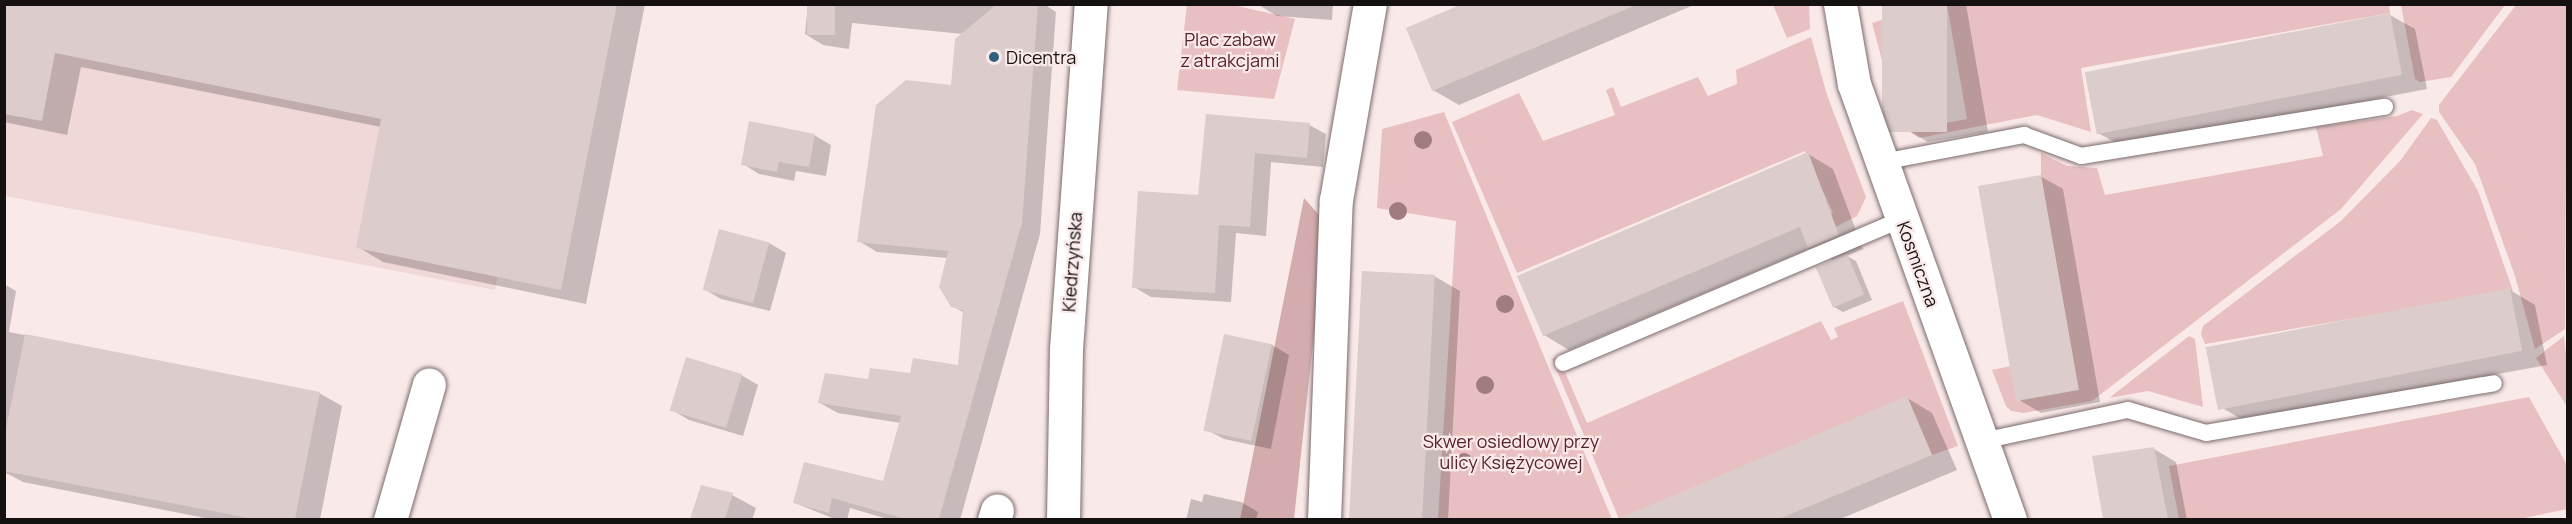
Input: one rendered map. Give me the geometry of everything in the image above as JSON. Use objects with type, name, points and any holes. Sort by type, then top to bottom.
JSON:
[{"type":"street","name":"Kiedrzyńska","points":[[1063,519],[1066,349],[1091,4]]},
{"type":"street","points":[[1324,519],[1336,200],[1370,4]]},
{"type":"street","name":"Kosmiczna","points":[[1840,4],[1854,84],[2010,519]]},
{"type":"street","points":[[390,519],[429,384]]},
{"type":"lane","points":[[1882,162],[2024,135],[2081,156],[2385,107]]},
{"type":"lane","points":[[1563,363],[1902,219]]},
{"type":"lane","points":[[1982,441],[2128,410],[2206,433],[2494,383]]},
{"type":"shaded area","points":[[4,5],[550,5],[495,290],[5,196]]},
{"type":"shaded area","points":[[1304,198],[1326,223],[1294,519],[1240,520]]},
{"type":"green space","points":[[2401,4],[2505,5],[2451,77],[2420,82],[2415,79]]},
{"type":"green space","name":"Plac zabaw z atrakcjami","points":[[1187,5],[1233,5],[1295,19],[1274,99],[1177,90]]},
{"type":"green space","points":[[1773,5],[1809,5],[1810,29],[1787,38]]},
{"type":"green space","points":[[1947,5],[2389,5],[2390,13],[2081,68],[2091,132],[2037,115],[1919,138],[1907,130],[1967,119]]},
{"type":"green space","points":[[2516,5],[2567,5],[2565,329],[2535,349],[2515,276],[2475,164],[2439,112],[2439,105]]},
{"type":"green space","points":[[1885,19],[1896,84],[1889,86],[1872,23]]},
{"type":"green space","points":[[1811,37],[1827,95],[1866,197],[1857,216],[1810,240],[1807,224],[1833,213],[1805,151],[1517,273],[1452,122],[1519,93],[1543,141],[1615,115],[1606,90],[1613,87],[1621,107],[1698,77],[1708,96],[1737,84],[1736,70]]},
{"type":"green space","points":[[2412,110],[2423,114],[2341,209],[2092,401],[2024,413],[2011,411],[2006,406],[1992,370],[2011,366],[2018,401],[2078,390],[2041,175],[2041,153],[2067,166],[2097,168],[2105,195],[2323,156],[2316,127],[2397,116]]},
{"type":"green space","name":"Skwer osiedlowy przy ulicy Księżycowej","points":[[1444,112],[1612,519],[1438,519],[1456,221],[1377,208],[1382,129]]},
{"type":"green space","points":[[2431,118],[2437,120],[2478,191],[2513,291],[2205,344],[2201,334],[2203,326],[2341,221],[2400,161]]},
{"type":"green space","points":[[1903,301],[1958,446],[1932,455],[1907,397],[1619,519],[1552,359],[1558,356],[1587,423],[1821,321],[1831,340],[1838,337],[1834,328]]},
{"type":"green space","points":[[2189,336],[2195,339],[2203,407],[2148,391],[2109,398]]},
{"type":"green space","points":[[2564,336],[2568,373],[2566,405],[2536,358]]},
{"type":"green space","points":[[2529,397],[2567,465],[2567,509],[2515,520],[2179,519],[2169,466]]},
{"type":"building","points":[[4,4],[617,4],[561,290],[356,248],[381,119],[55,53],[42,121],[4,114]]},
{"type":"building","points":[[807,4],[835,4],[835,35],[807,35]]},
{"type":"building","points":[[997,4],[1038,4],[1022,223],[939,519],[905,519],[832,498],[829,513],[793,503],[804,462],[883,481],[901,416],[818,403],[825,373],[868,379],[870,368],[910,373],[913,358],[958,365],[963,310],[951,307],[939,287],[948,251],[857,242],[876,105],[906,80],[951,85],[955,39]]},
{"type":"building","points":[[1462,4],[1636,5],[1432,91],[1406,28]]},
{"type":"building","points":[[1882,4],[1947,4],[1947,132],[1882,132]]},
{"type":"building","points":[[2390,13],[2402,75],[2097,134],[2085,72]]},
{"type":"building","points":[[1206,114],[1310,123],[1307,158],[1255,153],[1250,227],[1219,225],[1215,293],[1132,288],[1138,191],[1198,195]]},
{"type":"building","points":[[749,121],[815,134],[809,167],[779,162],[777,172],[741,165]]},
{"type":"building","points":[[1808,152],[1839,235],[1808,248],[1800,227],[1543,336],[1517,276]]},
{"type":"building","points":[[2041,175],[2079,390],[2016,401],[1978,186]]},
{"type":"building","points":[[719,229],[769,242],[753,303],[703,290]]},
{"type":"building","points":[[1847,254],[1864,295],[1833,308],[1816,267]]},
{"type":"building","points":[[1362,271],[1435,275],[1422,520],[1349,519]]},
{"type":"building","points":[[2510,288],[2522,351],[2218,410],[2206,347]]},
{"type":"building","points":[[25,334],[320,392],[295,519],[254,519],[4,471],[4,438]]},
{"type":"building","points":[[1224,334],[1272,344],[1251,441],[1203,431]]},
{"type":"building","points":[[686,357],[742,374],[726,428],[670,411]]},
{"type":"building","points":[[1907,396],[1932,455],[1779,519],[1618,519]]},
{"type":"building","points":[[2154,447],[2168,519],[2103,519],[2092,456]]},
{"type":"building","points":[[701,485],[733,493],[725,519],[690,519]]},
{"type":"place","name":"Dicentra","points":[[994,57]]}]
